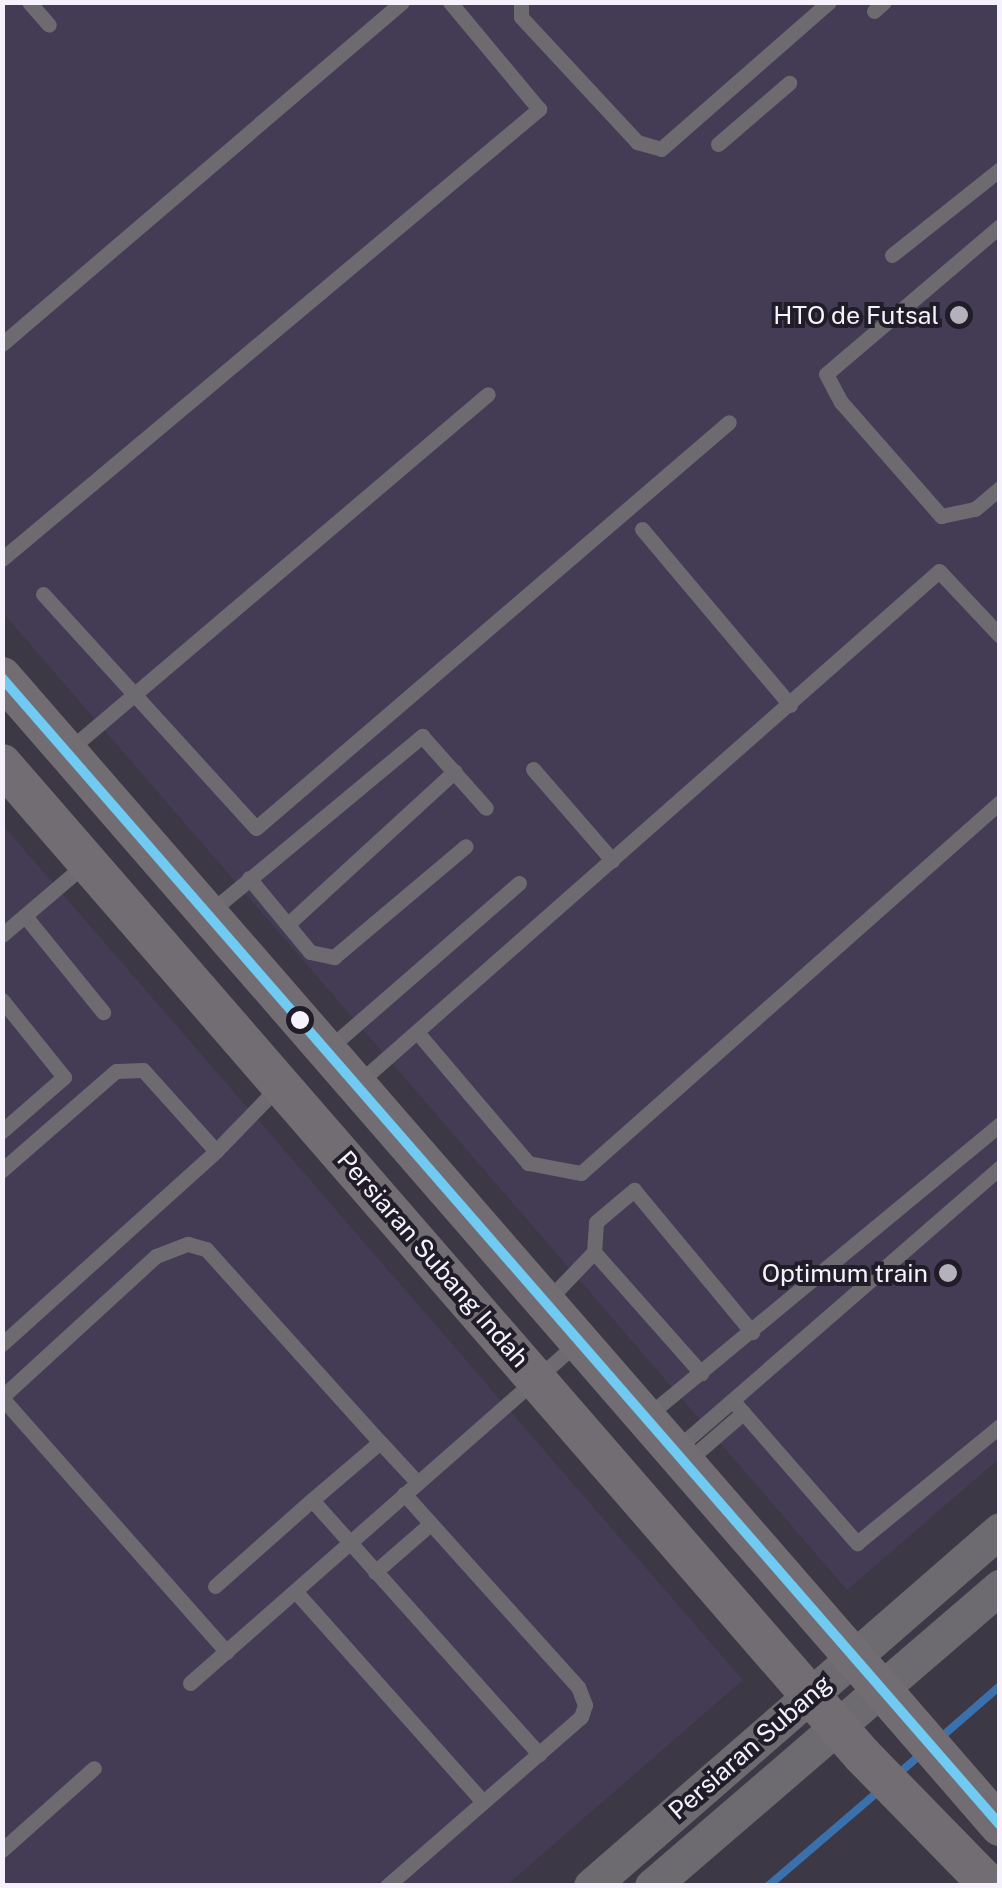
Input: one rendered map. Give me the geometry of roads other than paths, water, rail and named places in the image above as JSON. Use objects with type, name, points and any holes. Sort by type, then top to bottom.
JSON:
[{"type":"main road","points":[[2,677],[948,1772],[1000,1826]]},
{"type":"main road","name":"Persiaran Subang Indah","points":[[2,764],[849,1741],[910,1809],[990,1886]]},
{"type":"street","name":"Persiaran Subang","points":[[591,1886],[1000,1530]]},
{"type":"street","name":"Persiaran Subang","points":[[652,1886],[849,1741],[890,1705],[1000,1587]]},
{"type":"lane","points":[[30,2],[49,24]]},
{"type":"lane","points":[[2,344],[402,2]]},
{"type":"lane","points":[[2,559],[539,110],[450,2]]},
{"type":"lane","points":[[521,2],[520,16],[637,142],[661,148],[829,2]]},
{"type":"lane","points":[[718,144],[789,84]]},
{"type":"lane","points":[[892,255],[1000,169]]},
{"type":"lane","points":[[1000,226],[826,374],[841,402],[941,516],[975,509],[1000,488]]},
{"type":"lane","points":[[66,752],[488,394]]},
{"type":"lane","points":[[43,594],[131,697],[256,828],[266,824],[729,422]]},
{"type":"lane","points":[[642,529],[790,705]]},
{"type":"lane","points":[[355,1086],[939,571],[1000,636]]},
{"type":"lane","points":[[207,914],[404,745],[422,736],[486,808]]},
{"type":"lane","points":[[532,769],[612,860]]},
{"type":"lane","points":[[288,924],[454,772]]},
{"type":"lane","points":[[417,1032],[528,1164],[582,1173],[1000,802]]},
{"type":"lane","points":[[248,878],[310,952],[334,958],[466,846]]},
{"type":"lane","points":[[2,935],[88,862]]},
{"type":"lane","points":[[325,1051],[519,883]]},
{"type":"lane","points":[[25,916],[104,1012]]},
{"type":"lane","points":[[2,1000],[64,1077],[2,1131]]},
{"type":"lane","points":[[2,1170],[116,1071],[142,1070],[216,1152]]},
{"type":"lane","points":[[2,1344],[216,1152],[281,1084]]},
{"type":"lane","points":[[643,1420],[1000,1124]]},
{"type":"lane","points":[[677,1459],[1000,1168]]},
{"type":"lane","points":[[544,1304],[594,1252],[596,1222],[634,1190],[752,1332]]},
{"type":"lane","points":[[228,1652],[2,1398],[156,1256],[188,1244],[206,1249],[417,1482]]},
{"type":"lane","points":[[594,1252],[700,1373]]},
{"type":"lane","points":[[190,1683],[577,1342]]},
{"type":"lane","points":[[738,1407],[858,1543],[1000,1426]]},
{"type":"lane","points":[[215,1586],[380,1442]]},
{"type":"lane","points":[[386,1886],[582,1717],[586,1704],[578,1687],[404,1494]]},
{"type":"lane","points":[[312,1500],[539,1754]]},
{"type":"lane","points":[[375,1572],[430,1524]]},
{"type":"lane","points":[[296,1592],[483,1802]]},
{"type":"lane","points":[[2,1850],[94,1768]]},
{"type":"waterway","points":[[939,1739],[1000,1686]]},
{"type":"waterway","points":[[897,1775],[920,1755]]},
{"type":"waterway","points":[[768,1886],[879,1791]]},
{"type":"place","name":"HTO de Futsal","points":[[959,315]]},
{"type":"place","name":"Optimum train","points":[[948,1273]]}]
